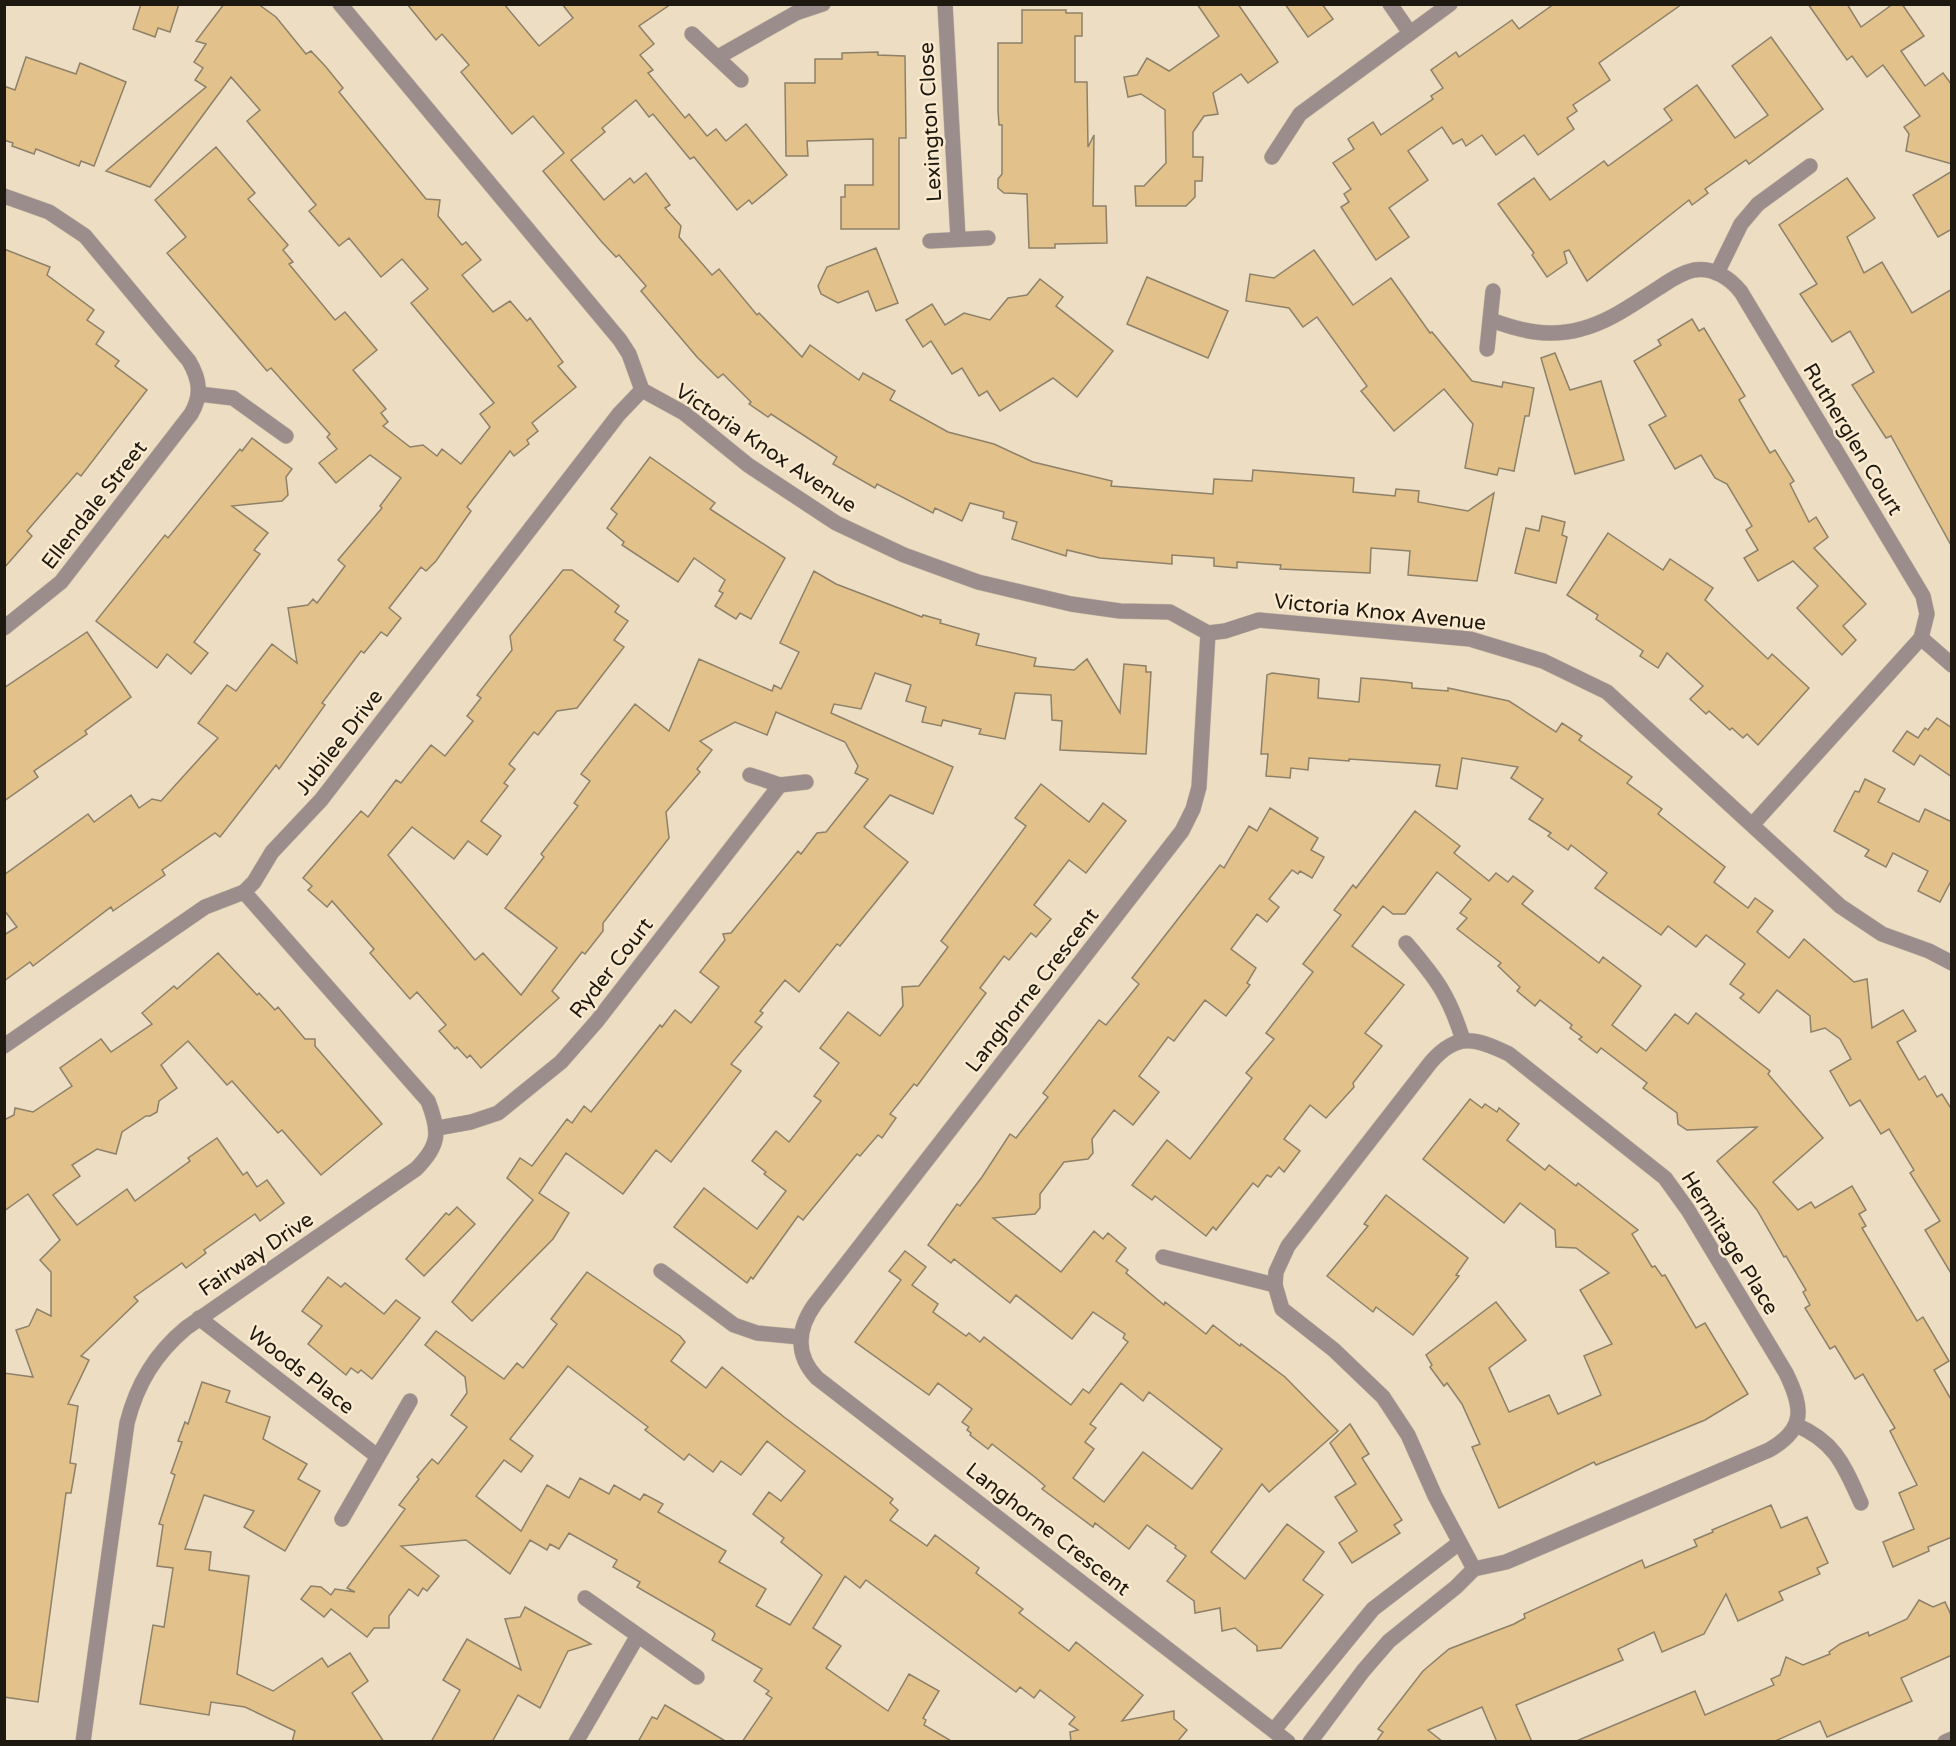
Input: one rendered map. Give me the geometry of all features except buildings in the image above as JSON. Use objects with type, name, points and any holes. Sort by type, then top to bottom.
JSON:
[{"type":"street","name":"Victoria Knox Avenue","points":[[340,4],[620,340],[629,354],[642,390],[684,413],[748,465],[805,504],[878,543],[978,582],[1071,604],[1120,611],[1170,612],[1208,633],[1225,631],[1259,620],[1470,639],[1508,648],[1543,661],[1607,692],[1840,906],[1862,922],[1952,963]]},
{"type":"street","points":[[718,57],[796,13],[822,4]]},
{"type":"street","name":"Lexington Close","points":[[945,4],[958,238]]},
{"type":"street","points":[[1390,4],[1410,33]]},
{"type":"street","points":[[1272,157],[1300,114],[1450,4]]},
{"type":"street","points":[[692,34],[741,80]]},
{"type":"street","points":[[1491,320],[1531,332],[1556,334],[1580,329],[1617,314],[1680,275],[1694,270],[1717,273],[1741,224],[1758,204],[1810,166]]},
{"type":"street","points":[[4,196],[49,212],[86,236],[189,361],[197,378],[199,394],[233,398],[286,436]]},
{"type":"street","points":[[930,241],[988,238]]},
{"type":"street","name":"Rutherglen Court","points":[[1717,273],[1741,292],[1923,596],[1927,614],[1921,638]]},
{"type":"street","points":[[1487,349],[1493,291]]},
{"type":"street","name":"Jubilee Drive","points":[[244,892],[254,882],[272,852],[321,800],[619,414],[642,390]]},
{"type":"street","name":"Ellendale Street","points":[[4,628],[61,582],[191,414],[199,394]]},
{"type":"street","name":"Langhorne Crescent","points":[[1208,633],[1199,786],[1193,809],[1182,831],[815,1304],[804,1322],[800,1337],[805,1363],[817,1378],[1288,1742]]},
{"type":"street","points":[[1753,824],[1921,638],[1952,665]]},
{"type":"street","points":[[750,775],[780,785],[806,782]]},
{"type":"street","name":"Ryder Court","points":[[438,1128],[471,1122],[498,1113],[561,1062],[597,1021],[780,785]]},
{"type":"street","points":[[4,1046],[205,907],[244,892],[428,1101],[438,1128]]},
{"type":"street","points":[[1406,943],[1438,980],[1452,1005],[1463,1040],[1448,1045],[1431,1062],[1288,1246],[1280,1258],[1275,1285],[1282,1309],[1290,1318],[1369,1381],[1389,1406],[1408,1435],[1459,1543],[1474,1569]]},
{"type":"street","name":"Hermitage Place","points":[[1463,1040],[1478,1041],[1509,1054],[1665,1178],[1688,1210],[1786,1373],[1795,1393],[1799,1410],[1796,1425]]},
{"type":"street","name":"Fairway Drive","points":[[83,1742],[123,1449],[133,1398],[162,1350],[199,1318],[416,1169],[431,1150],[438,1128]]},
{"type":"street","points":[[1163,1257],[1275,1285]]},
{"type":"street","points":[[661,1271],[734,1324],[757,1333],[800,1337]]},
{"type":"street","name":"Woods Place","points":[[199,1318],[377,1456]]},
{"type":"street","points":[[342,1519],[410,1401]]},
{"type":"street","points":[[1310,1742],[1363,1671],[1389,1641],[1456,1587],[1474,1569],[1506,1562],[1769,1450],[1789,1437],[1796,1425],[1821,1437],[1839,1456],[1861,1503]]},
{"type":"street","points":[[1274,1730],[1373,1609],[1459,1543]]},
{"type":"street","points":[[585,1598],[637,1637],[697,1677]]},
{"type":"street","points":[[576,1742],[637,1637]]},
{"type":"street","points":[[1945,1742],[1952,1739]]}]
